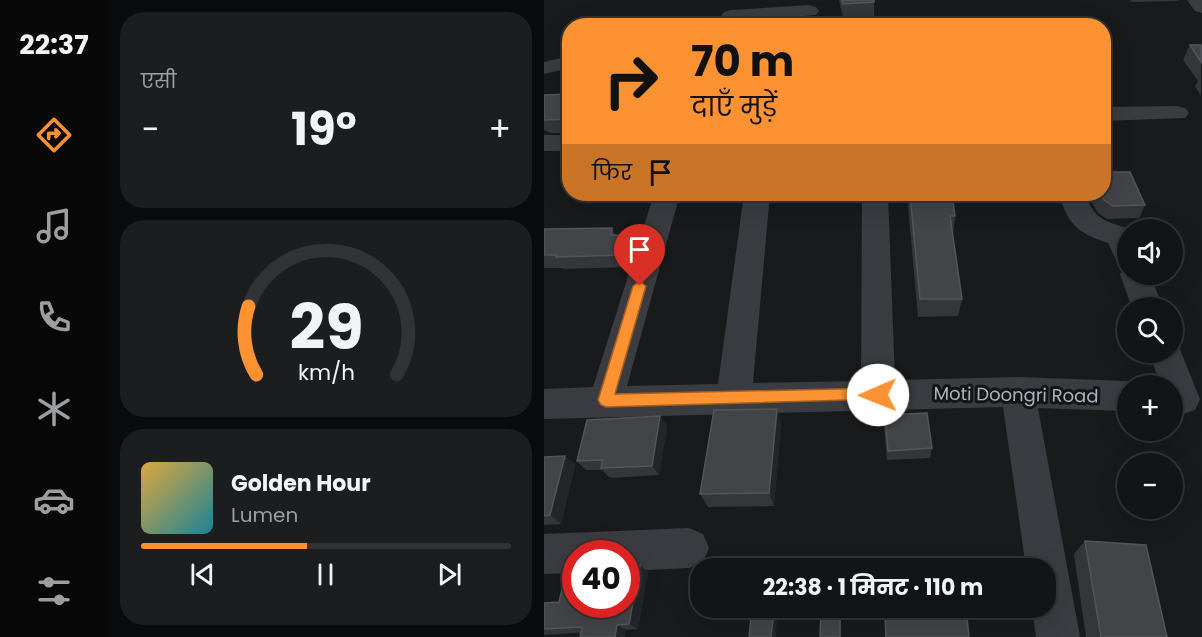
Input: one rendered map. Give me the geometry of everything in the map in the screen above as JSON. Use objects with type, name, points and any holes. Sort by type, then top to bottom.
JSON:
[{"type":"street","points":[[1196,0],[1201,7]]},
{"type":"street","points":[[732,14],[809,11]]},
{"type":"street","points":[[544,68],[562,64]]},
{"type":"street","points":[[1111,114],[1177,113]]},
{"type":"street","points":[[544,143],[562,142]]},
{"type":"street","points":[[606,400],[665,201]]},
{"type":"street","points":[[734,398],[756,201]]},
{"type":"street","points":[[875,201],[878,395]]},
{"type":"street","points":[[1074,201],[1077,213],[1089,226],[1117,235]]},
{"type":"street","points":[[1170,363],[1186,399]]},
{"type":"street","points":[[1018,392],[1058,637]]},
{"type":"street","name":"Moti Doongri Road","points":[[544,404],[606,400],[1018,392],[1117,396]]},
{"type":"street","points":[[544,554],[689,548]]},
{"type":"building","points":[[842,0],[874,0],[874,2],[843,4]]},
{"type":"building","points":[[1190,45],[1201,45],[1201,62]]},
{"type":"building","points":[[562,94],[562,119],[544,120],[544,95]]},
{"type":"building","points":[[1111,172],[1130,172],[1145,205],[1113,206],[1106,201],[1111,201]]},
{"type":"building","points":[[911,201],[953,201],[955,216],[950,216],[962,299],[920,299]]},
{"type":"building","points":[[612,228],[611,235],[629,235],[622,255],[556,257],[556,255],[544,255],[544,229]]},
{"type":"building","points":[[777,409],[769,493],[700,494],[714,410]]},
{"type":"building","points":[[927,413],[932,448],[888,451],[885,415]]},
{"type":"building","points":[[660,416],[652,466],[601,468],[603,460],[577,461],[587,420]]},
{"type":"building","points":[[565,456],[550,515],[544,516],[544,457]]},
{"type":"building","points":[[1085,541],[1146,545],[1167,637],[1101,637]]},
{"type":"building","points":[[562,589],[562,618],[630,618],[629,624],[617,625],[615,637],[580,637],[582,627],[544,629],[544,603],[559,602]]},
{"type":"building","points":[[751,618],[773,618],[771,637],[749,637]]},
{"type":"building","points":[[821,618],[840,618],[840,637],[820,637]]},
{"type":"building","points":[[885,618],[967,618],[969,637],[886,637]]},
{"type":"route","points":[[640,286],[606,400],[878,395]]}]
